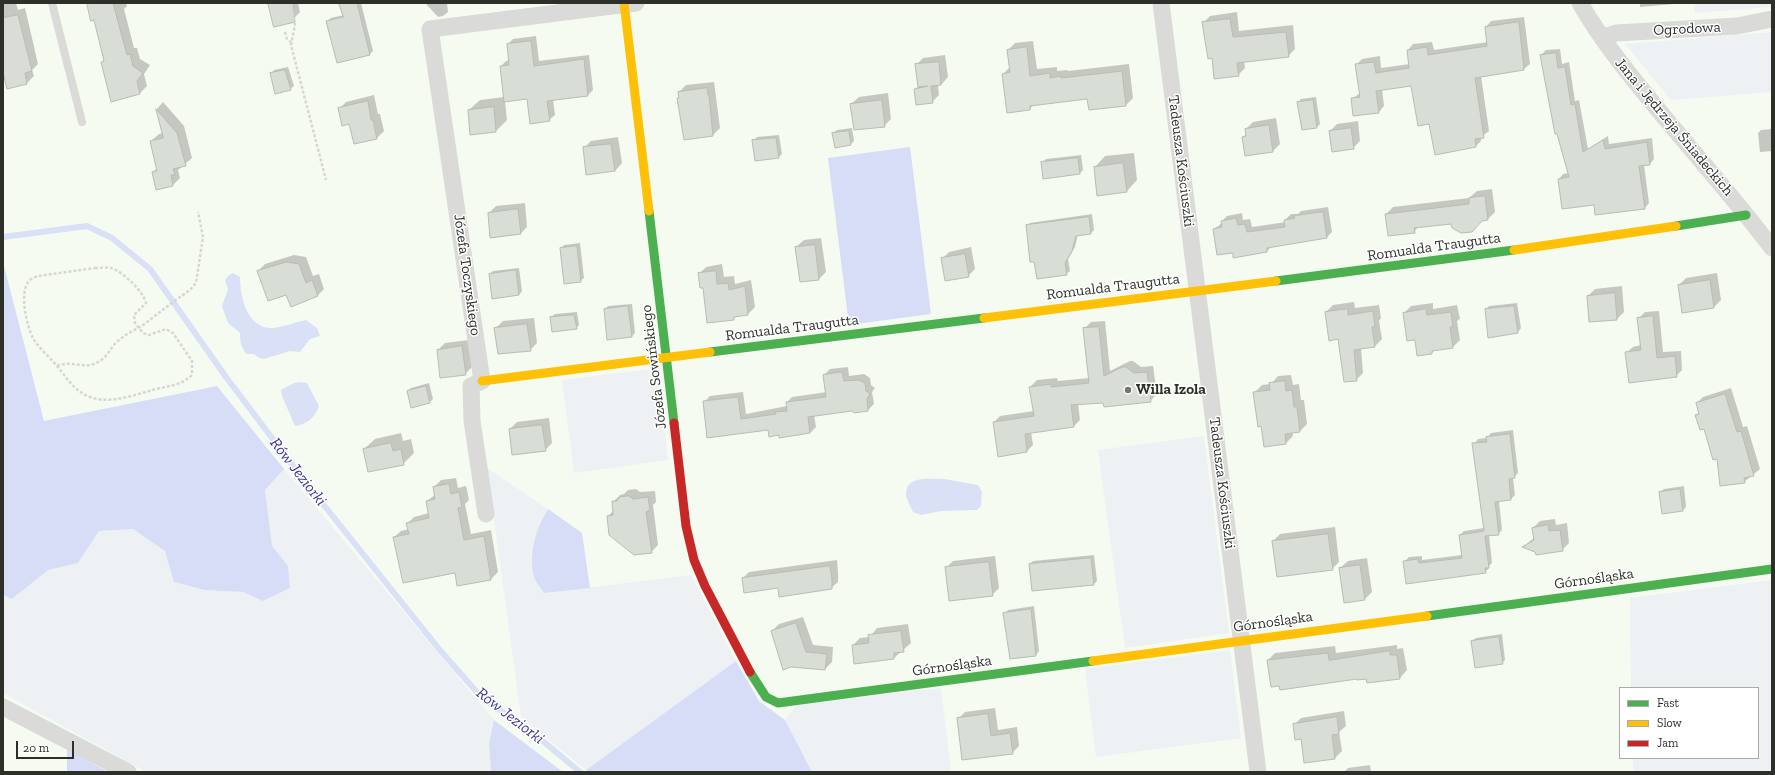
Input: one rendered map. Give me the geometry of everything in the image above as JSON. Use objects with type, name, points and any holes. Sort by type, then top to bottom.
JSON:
[{"type":"street","name":"Tadeusza Kościuszki","points":[[1161,3],[1258,772]]},
{"type":"street","name":"Jana i Jędrzeja Śniadeckich","points":[[1580,3],[1602,38],[1627,72],[1746,214],[1772,248]]},
{"type":"street","name":"Józefa Toczyskiego","points":[[482,381],[430,29],[628,4]]},
{"type":"street","name":"Józefa Sowińskiego","points":[[628,4],[686,526],[694,560],[705,586],[758,686],[766,696],[778,703]]},
{"type":"street","name":"Ogrodowa","points":[[1602,38],[1616,33],[1737,26],[1772,19]]},
{"type":"street","name":"Romualda Traugutta","points":[[482,381],[1507,251],[1746,214]]},
{"type":"street","points":[[482,381],[471,386],[470,395],[472,421],[486,514]]},
{"type":"street","name":"Górnośląska","points":[[778,703],[1772,570]]},
{"type":"street","points":[[3,707],[128,772]]},
{"type":"lane","points":[[52,3],[82,122]]},
{"type":"path","points":[[291,3],[295,24],[291,45],[326,180]]},
{"type":"path","points":[[285,32],[287,39],[291,42]]},
{"type":"path","points":[[57,366],[68,363],[88,365],[95,364],[107,356],[118,341],[190,290],[196,283],[203,237],[198,212]]},
{"type":"path","points":[[95,268],[110,268],[118,271],[145,298],[146,303],[134,315],[138,328],[143,333],[149,335],[163,329],[170,330],[192,361],[192,376],[182,383],[150,390],[129,397],[101,400],[90,397],[69,383],[34,339],[29,329],[24,305],[27,284],[30,280],[38,276],[95,268]]},
{"type":"shaded area","points":[[1695,3],[1772,3],[1772,7],[1694,13]]},
{"type":"shaded area","points":[[1772,32],[1772,92],[1671,100],[1625,44]]},
{"type":"shaded area","points":[[910,147],[931,314],[849,325],[828,158]]},
{"type":"shaded area","points":[[3,262],[44,421],[217,386],[284,469],[265,490],[272,546],[288,566],[290,588],[263,601],[243,592],[205,590],[174,582],[165,551],[133,529],[99,531],[78,563],[48,570],[12,599],[3,595]]},
{"type":"shaded area","points":[[233,273],[240,277],[240,285],[244,302],[251,318],[257,323],[264,327],[273,328],[306,320],[317,328],[320,336],[310,339],[300,352],[290,351],[264,359],[259,358],[254,354],[247,354],[241,345],[240,333],[228,323],[222,306],[228,289],[225,280]]},
{"type":"shaded area","points":[[651,369],[658,373],[668,460],[574,473],[562,380]]},
{"type":"shaded area","points":[[294,383],[307,383],[319,406],[316,413],[307,422],[295,426],[282,396],[281,390]]},
{"type":"shaded area","points":[[1204,436],[1229,633],[1125,648],[1098,450]]},
{"type":"shaded area","points":[[487,468],[548,509],[534,542],[532,560],[534,577],[544,593],[691,575],[736,661],[586,770],[521,717]]},
{"type":"shaded area","points":[[284,469],[494,720],[489,743],[491,772],[146,772],[3,693],[3,595],[12,599],[48,570],[78,563],[99,531],[133,529],[166,551],[175,582],[205,590],[243,592],[263,601],[290,588],[288,566],[272,547],[265,490]]},
{"type":"shaded area","points":[[920,479],[944,479],[978,485],[982,492],[981,506],[977,510],[941,511],[921,515],[913,512],[906,494],[907,488],[910,484]]},
{"type":"shaded area","points":[[548,509],[582,533],[590,588],[544,593],[536,581],[532,569],[534,542]]},
{"type":"shaded area","points":[[1772,580],[1772,772],[1633,772],[1633,759],[1759,759],[1759,687],[1631,687],[1630,598]]},
{"type":"shaded area","points":[[1230,650],[1241,738],[1096,757],[1085,669]]},
{"type":"shaded area","points":[[736,661],[759,701],[785,720],[812,772],[589,772],[586,770]]},
{"type":"shaded area","points":[[941,688],[951,772],[812,772],[785,720],[797,705]]},
{"type":"shaded area","points":[[494,720],[563,772],[491,772],[489,743]]},
{"type":"shaded area","points":[[67,749],[108,772],[67,772]]},
{"type":"building","points":[[87,3],[113,3],[127,55],[130,54],[133,66],[143,73],[137,81],[140,94],[111,102],[101,62],[104,61],[94,20],[91,21]]},
{"type":"building","points":[[268,3],[293,3],[295,22],[274,27]]},
{"type":"building","points":[[339,3],[357,3],[370,55],[337,63],[326,21],[343,17]]},
{"type":"building","points":[[18,15],[32,71],[25,73],[27,84],[7,89],[3,73],[3,18]]},
{"type":"building","points":[[1230,19],[1233,37],[1286,32],[1289,57],[1237,63],[1239,76],[1214,79],[1212,58],[1208,59],[1202,22]]},
{"type":"building","points":[[1519,22],[1524,70],[1475,78],[1484,138],[1475,139],[1476,147],[1435,155],[1429,124],[1418,126],[1411,86],[1376,91],[1379,113],[1353,116],[1351,98],[1360,97],[1355,64],[1374,62],[1376,73],[1409,68],[1407,50],[1427,47],[1428,55],[1487,46],[1485,27]]},
{"type":"building","points":[[531,41],[534,66],[584,59],[588,96],[547,101],[550,121],[530,124],[527,99],[504,102],[500,66],[509,65],[507,44]]},
{"type":"building","points":[[1027,47],[1030,76],[1050,73],[1050,78],[1061,76],[1061,78],[1122,71],[1126,106],[1089,110],[1087,99],[1030,106],[1030,110],[1007,113],[1002,74],[1010,72],[1007,50]]},
{"type":"building","points":[[1556,53],[1558,68],[1565,67],[1571,105],[1575,104],[1583,152],[1603,140],[1605,149],[1647,142],[1650,165],[1639,166],[1645,209],[1595,215],[1594,205],[1562,209],[1558,179],[1569,177],[1557,134],[1555,134],[1540,55]]},
{"type":"building","points":[[939,62],[941,85],[931,86],[933,103],[916,105],[914,89],[928,86],[918,87],[915,64]]},
{"type":"building","points":[[285,70],[291,90],[275,94],[270,73]]},
{"type":"building","points":[[707,88],[713,136],[684,140],[677,98],[679,98],[678,92]]},
{"type":"building","points":[[882,100],[885,127],[854,130],[850,104]]},
{"type":"building","points":[[1313,100],[1317,128],[1302,130],[1297,102]]},
{"type":"building","points":[[368,101],[371,120],[373,120],[377,139],[354,144],[349,124],[342,126],[338,108]]},
{"type":"building","points":[[494,107],[496,132],[470,135],[468,110]]},
{"type":"building","points":[[156,109],[177,133],[186,166],[173,169],[175,175],[171,175],[173,186],[156,190],[152,172],[157,171],[150,141],[163,138]]},
{"type":"building","points":[[1269,125],[1273,152],[1245,156],[1242,137],[1246,136],[1245,129]]},
{"type":"building","points":[[1351,128],[1354,149],[1332,152],[1329,131]]},
{"type":"building","points":[[849,131],[851,145],[835,148],[832,133]]},
{"type":"building","points":[[776,138],[779,158],[755,161],[752,140]]},
{"type":"building","points":[[611,144],[615,171],[586,175],[583,147]]},
{"type":"building","points":[[1078,158],[1080,174],[1043,179],[1041,162]]},
{"type":"building","points":[[1123,163],[1127,192],[1097,196],[1094,167]]},
{"type":"building","points":[[1485,196],[1488,220],[1482,221],[1472,232],[1461,233],[1452,228],[1451,224],[1414,228],[1415,233],[1388,236],[1385,214],[1469,204],[1469,198]]},
{"type":"building","points":[[518,209],[521,234],[490,238],[488,213]]},
{"type":"building","points":[[1323,212],[1327,238],[1267,248],[1267,252],[1233,258],[1233,253],[1217,255],[1213,229],[1222,227],[1221,221],[1236,218],[1238,225],[1245,224],[1247,232],[1285,227],[1284,220],[1295,218],[1294,216]]},
{"type":"building","points":[[1089,217],[1091,234],[1076,236],[1072,251],[1065,263],[1067,275],[1037,279],[1034,262],[1030,262],[1026,225]]},
{"type":"building","points":[[815,245],[819,280],[800,282],[795,247]]},
{"type":"building","points":[[577,246],[581,282],[564,284],[560,248]]},
{"type":"building","points":[[965,254],[969,277],[945,281],[941,258]]},
{"type":"building","points":[[287,262],[299,264],[306,283],[312,280],[318,296],[291,307],[286,295],[268,301],[257,271]]},
{"type":"building","points":[[516,270],[519,295],[492,299],[489,274]]},
{"type":"building","points":[[716,271],[717,284],[728,283],[729,290],[745,286],[748,315],[734,317],[734,320],[707,323],[703,288],[700,288],[698,273]]},
{"type":"building","points":[[1710,280],[1714,308],[1682,313],[1678,285]]},
{"type":"building","points":[[1615,293],[1617,320],[1589,322],[1587,296]]},
{"type":"building","points":[[628,306],[632,337],[607,340],[604,309]]},
{"type":"building","points":[[1514,306],[1518,333],[1488,338],[1485,309]]},
{"type":"building","points":[[1348,309],[1348,315],[1373,311],[1375,326],[1372,327],[1375,347],[1354,350],[1357,381],[1344,382],[1338,339],[1329,341],[1325,312]]},
{"type":"building","points":[[1426,309],[1427,315],[1451,312],[1453,327],[1450,327],[1453,348],[1432,351],[1432,354],[1417,356],[1415,340],[1407,341],[1403,313]]},
{"type":"building","points":[[574,315],[577,329],[552,332],[550,317]]},
{"type":"building","points":[[1653,316],[1657,358],[1675,356],[1677,377],[1629,383],[1625,352],[1641,350],[1637,318]]},
{"type":"building","points":[[527,324],[531,351],[498,354],[494,328]]},
{"type":"building","points":[[1099,327],[1104,376],[1122,367],[1126,367],[1134,373],[1147,372],[1151,402],[1104,407],[1103,403],[1071,405],[1074,427],[1025,434],[1027,452],[998,457],[993,422],[1034,416],[1029,387],[1051,384],[1051,387],[1089,383],[1083,328]]},
{"type":"building","points":[[462,346],[466,375],[440,378],[437,350]]},
{"type":"building","points":[[842,372],[844,381],[858,380],[865,383],[866,391],[870,394],[867,399],[868,411],[854,413],[852,411],[808,417],[810,433],[779,438],[779,435],[769,437],[768,430],[707,438],[703,401],[738,397],[741,419],[776,414],[775,412],[787,411],[786,402],[826,397],[823,375]]},
{"type":"building","points":[[1285,381],[1286,391],[1292,390],[1294,407],[1297,407],[1300,432],[1285,434],[1286,444],[1264,447],[1261,426],[1258,427],[1253,392],[1270,390],[1269,383]]},
{"type":"building","points":[[426,386],[430,403],[411,408],[407,391]]},
{"type":"building","points":[[1725,394],[1737,432],[1741,431],[1754,476],[1744,478],[1745,483],[1720,486],[1717,459],[1713,460],[1704,429],[1700,430],[1695,415],[1699,414],[1696,403]]},
{"type":"building","points":[[542,425],[546,451],[512,455],[509,429]]},
{"type":"building","points":[[1510,434],[1515,478],[1509,479],[1511,500],[1495,502],[1499,535],[1485,536],[1489,568],[1485,568],[1486,573],[1406,584],[1403,561],[1418,559],[1419,563],[1462,558],[1459,535],[1484,531],[1472,443],[1487,442],[1486,437]]},
{"type":"building","points":[[391,443],[393,451],[401,449],[404,465],[368,472],[363,449]]},
{"type":"building","points":[[449,484],[451,494],[459,492],[462,507],[458,508],[464,540],[484,536],[491,580],[457,586],[455,573],[403,583],[393,537],[409,534],[406,523],[429,518],[426,501],[435,499],[433,487]]},
{"type":"building","points":[[1680,489],[1683,511],[1662,514],[1659,492]]},
{"type":"building","points":[[629,496],[633,499],[648,497],[650,510],[646,512],[652,553],[634,555],[609,535],[607,516],[613,515],[612,501],[617,501],[620,497]]},
{"type":"building","points":[[1548,525],[1549,531],[1560,530],[1563,551],[1536,555],[1535,552],[1522,547],[1534,540],[1532,528]]},
{"type":"building","points":[[1328,534],[1333,570],[1277,577],[1272,541]]},
{"type":"building","points":[[1091,558],[1094,585],[1032,591],[1029,564]]},
{"type":"building","points":[[989,562],[993,596],[949,601],[945,567]]},
{"type":"building","points":[[1360,565],[1365,600],[1344,603],[1339,568]]},
{"type":"building","points":[[830,566],[832,589],[779,597],[778,588],[744,593],[742,578]]},
{"type":"building","points":[[1031,609],[1036,656],[1010,659],[1003,613]]},
{"type":"building","points":[[796,623],[806,652],[827,654],[825,670],[791,667],[783,670],[771,631]]},
{"type":"building","points":[[901,631],[904,652],[894,653],[894,659],[854,664],[852,645],[869,643],[868,635]]},
{"type":"building","points":[[1499,637],[1503,664],[1475,668],[1471,641]]},
{"type":"building","points":[[1390,651],[1390,655],[1397,655],[1400,679],[1367,683],[1366,679],[1357,679],[1280,690],[1279,686],[1271,687],[1267,660],[1328,653],[1329,660]]},
{"type":"building","points":[[988,714],[991,736],[1010,733],[1013,754],[962,760],[957,718]]},
{"type":"building","points":[[1337,717],[1339,734],[1332,735],[1335,759],[1304,763],[1301,739],[1295,740],[1293,724]]},
{"type":"waterway","name":"Rów Jeziorki","points":[[3,237],[87,226],[112,238],[150,269],[226,377],[303,479],[439,649],[483,699],[526,727],[580,772]]},
{"type":"traffic: fast","points":[[649,211],[674,423]]},
{"type":"traffic: fast","points":[[1676,226],[1746,215]]},
{"type":"traffic: fast","points":[[1276,281],[1514,250]]},
{"type":"traffic: fast","points":[[710,352],[984,318]]},
{"type":"traffic: fast","points":[[1427,616],[1772,569]]},
{"type":"traffic: fast","points":[[750,672],[766,697],[778,703],[1093,661]]},
{"type":"traffic: slow","points":[[624,3],[649,211]]},
{"type":"traffic: slow","points":[[1514,250],[1676,226]]},
{"type":"traffic: slow","points":[[984,318],[1276,281]]},
{"type":"traffic: slow","points":[[482,381],[710,352]]},
{"type":"traffic: slow","points":[[1093,661],[1427,616]]},
{"type":"traffic: jam","points":[[674,423],[686,526],[694,560],[705,586],[750,672]]},
{"type":"place","name":"Willa Izola","points":[[1128,390]]}]
